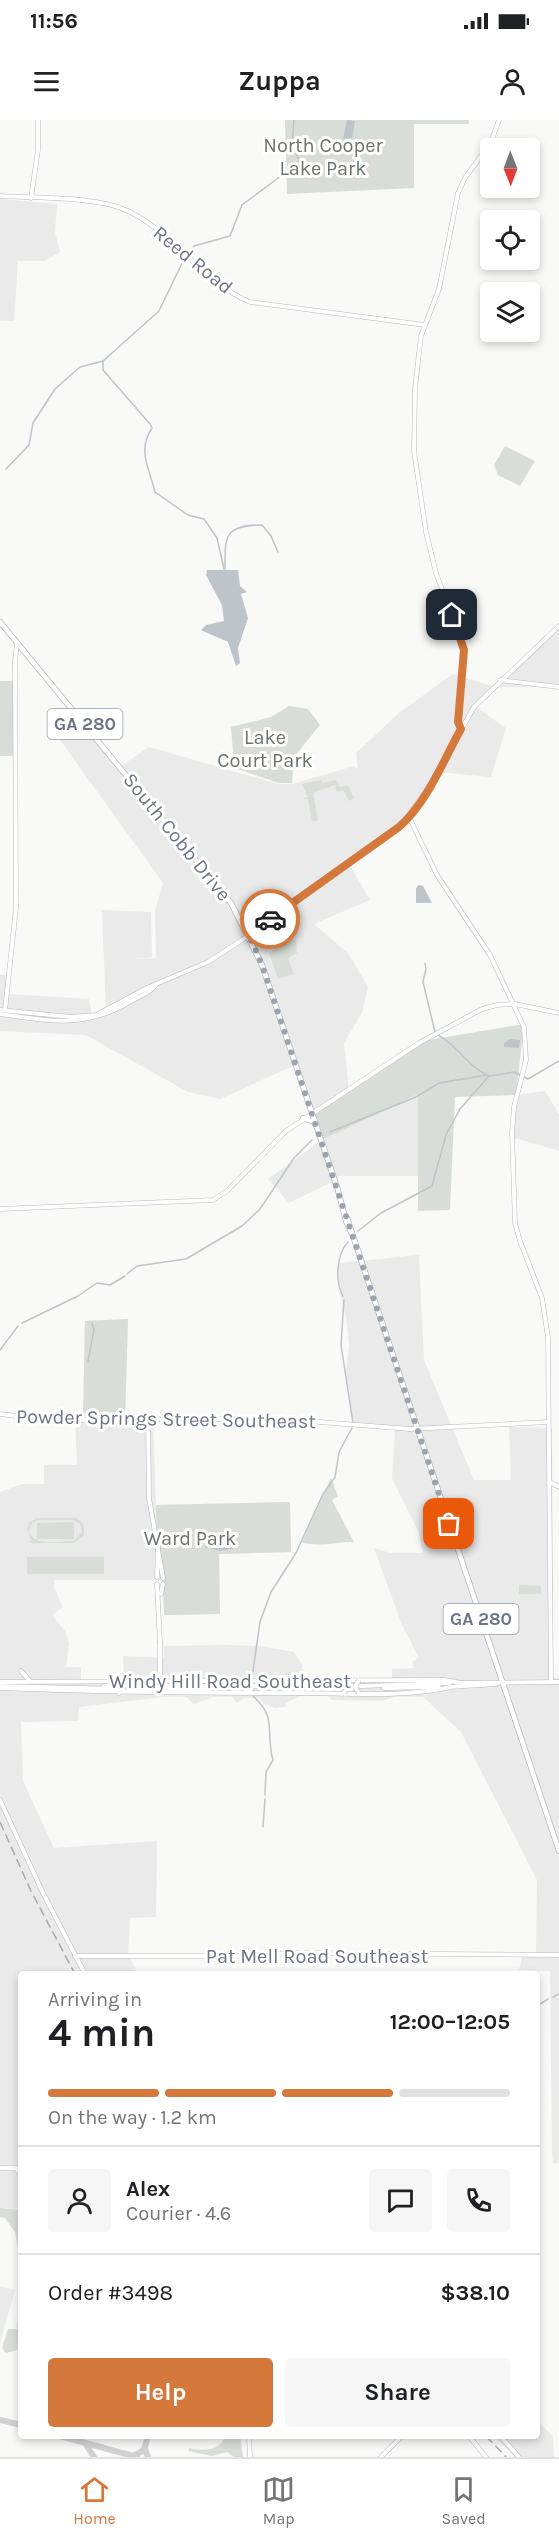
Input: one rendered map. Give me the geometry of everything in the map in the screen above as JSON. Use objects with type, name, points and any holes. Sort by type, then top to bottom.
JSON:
[{"type":"main road","name":"South Cobb Drive","points":[[0,622],[212,877],[249,935],[262,965],[312,1112],[559,1851]]},
{"type":"main road","points":[[303,1118],[310,1118],[316,1125]]},
{"type":"street","points":[[31,198],[38,150],[38,120]]},
{"type":"street","points":[[461,729],[458,722],[464,645],[433,563],[414,451],[415,388],[420,343],[439,290],[460,187],[491,142],[499,120]]},
{"type":"street","name":"Reed Road","points":[[0,196],[106,204],[125,209],[143,220],[235,295],[250,302],[425,325]]},
{"type":"street","points":[[17,642],[15,662],[16,908],[2,1011],[70,1017],[90,1016],[107,1011],[212,959],[249,935],[409,817],[474,707],[559,626]]},
{"type":"street","points":[[510,671],[514,681]]},
{"type":"street","points":[[500,680],[559,687]]},
{"type":"street","points":[[409,817],[437,875],[487,950],[515,1004],[526,1035],[524,1070],[512,1133],[515,1223],[545,1311],[548,1356],[551,1682]]},
{"type":"street","points":[[0,1209],[213,1200],[227,1191],[279,1136],[303,1118],[344,1095],[405,1050],[436,1033],[482,1009],[515,1004],[559,1013]]},
{"type":"street","name":"Powder Springs Street Southeast","points":[[0,1414],[40,1420],[273,1419],[418,1430],[548,1422]]},
{"type":"street","points":[[149,1419],[151,1499],[163,1581],[159,1628],[160,1680]]},
{"type":"street","points":[[549,1481],[559,1487]]},
{"type":"street","points":[[158,1546],[157,1584],[160,1615]]},
{"type":"street","points":[[157,1578],[163,1581]]},
{"type":"street","points":[[157,1584],[163,1581]]},
{"type":"street","points":[[13,1681],[21,1672],[32,1681]]},
{"type":"street","points":[[133,1689],[130,1686],[134,1680]]},
{"type":"street","name":"Windy Hill Road Southeast","points":[[0,1685],[118,1687],[134,1680],[359,1680],[461,1683]]},
{"type":"street","points":[[343,1680],[348,1687],[344,1693]]},
{"type":"street","points":[[359,1680],[355,1687],[359,1693]]},
{"type":"street","name":"Windy Hill Road Southeast","points":[[0,1685],[13,1681],[32,1681],[133,1689],[410,1693],[502,1682]]},
{"type":"street","name":"Windy Hill Road Southeast","points":[[133,1689],[559,1682]]},
{"type":"street","name":"Windy Hill Road Southeast","points":[[133,1689],[451,1687]]},
{"type":"street","points":[[0,1800],[83,1971]]},
{"type":"street","name":"Pat Mell Road Southeast","points":[[75,1956],[235,1956],[298,1953],[559,1955]]},
{"type":"street","points":[[0,2168],[16,2168],[18,2171]]},
{"type":"street","points":[[249,2439],[250,2457]]},
{"type":"street","points":[[381,2457],[399,2439]]},
{"type":"street","points":[[471,2439],[486,2457]]},
{"type":"street","points":[[503,2439],[519,2457]]},
{"type":"shaded area","points":[[347,120],[355,121],[352,138],[343,139]]},
{"type":"shaded area","points":[[0,199],[57,204],[55,232],[60,252],[45,261],[18,261],[14,321],[0,321]]},
{"type":"shaded area","points":[[207,570],[238,570],[240,586],[247,592],[241,594],[248,618],[238,648],[240,663],[236,666],[228,642],[201,630],[206,625],[224,621],[222,605],[206,575]]},
{"type":"shaded area","points":[[559,630],[559,687],[495,687],[540,642]]},
{"type":"shaded area","points":[[453,674],[495,687],[477,708],[506,728],[491,777],[436,772],[410,819],[347,860],[370,900],[314,924],[348,953],[368,987],[362,1013],[344,1043],[349,1090],[310,1113],[295,1065],[220,1099],[188,1092],[86,1035],[0,1031],[0,975],[11,976],[9,994],[89,999],[92,1016],[106,1011],[102,910],[151,912],[152,957],[136,959],[156,958],[155,911],[163,883],[55,733],[77,713],[121,766],[149,747],[278,784],[292,784],[354,766],[358,769],[356,753],[400,712]]},
{"type":"shaded area","points":[[419,885],[423,886],[432,903],[416,903],[416,888]]},
{"type":"shaded area","points":[[510,1039],[520,1040],[519,1048],[504,1047],[504,1043]]},
{"type":"shaded area","points":[[545,1091],[559,1114],[559,1151],[512,1137],[516,1095]]},
{"type":"shaded area","points":[[418,1093],[419,1176],[333,1176],[334,1181],[289,1203],[268,1179],[320,1141]]},
{"type":"shaded area","points":[[419,1255],[424,1360],[474,1480],[511,1480],[509,1427],[552,1428],[553,1678],[559,1678],[559,2163],[553,2163],[552,2154],[550,1971],[519,1970],[522,1957],[536,1953],[537,1880],[461,1732],[423,1697],[395,1697],[382,1701],[332,1700],[328,1696],[301,1696],[286,1703],[285,1707],[275,1708],[263,1703],[260,1698],[244,1698],[237,1703],[232,1697],[213,1697],[194,1704],[186,1697],[163,1697],[79,1707],[78,1721],[21,1722],[23,1781],[54,1848],[157,1841],[156,1917],[130,1918],[128,1954],[136,1971],[18,1971],[18,2209],[0,2208],[0,1492],[22,1484],[44,1484],[44,1465],[77,1465],[75,1421],[83,1420],[85,1321],[128,1319],[125,1419],[153,1419],[156,1505],[290,1502],[291,1552],[219,1554],[220,1614],[164,1615],[163,1580],[54,1580],[54,1587],[63,1607],[52,1615],[65,1631],[69,1643],[66,1667],[81,1667],[81,1682],[124,1682],[123,1656],[164,1658],[164,1646],[228,1645],[259,1646],[294,1652],[302,1664],[303,1679],[392,1679],[392,1669],[414,1668],[412,1662],[419,1658],[402,1625],[374,1548],[390,1553],[423,1553],[418,1531],[392,1479],[395,1429],[354,1426],[346,1374],[349,1345],[346,1317],[340,1293],[339,1263]]},
{"type":"shaded area","points":[[209,1541],[236,1543],[239,1547],[220,1551],[205,1547]]},
{"type":"shaded area","points":[[0,2286],[15,2290],[0,2343]]},
{"type":"shaded area","points":[[540,2424],[553,2436],[554,2457],[515,2457],[497,2439],[540,2439]]},
{"type":"green space","name":"North Cooper Lake Park","points":[[285,120],[469,120],[469,124],[414,124],[414,188],[287,194]]},
{"type":"green space","points":[[505,446],[535,461],[520,486],[498,475],[494,465]]},
{"type":"green space","points":[[0,681],[13,681],[14,756],[0,756]]},
{"type":"green space","name":"Lake Court Park","points":[[289,706],[308,709],[320,725],[294,757],[292,783],[279,783],[231,767],[233,752],[231,727],[271,717]]},
{"type":"green space","points":[[321,780],[322,783],[337,780],[340,787],[348,785],[354,798],[349,801],[343,790],[337,792],[335,785],[313,793],[318,821],[312,821],[308,799],[303,799],[308,797],[302,784]]},
{"type":"green space","points":[[296,940],[297,953],[288,958],[294,974],[278,979],[269,953],[284,943]]},
{"type":"green space","points":[[524,1024],[516,1095],[455,1097],[450,1210],[418,1211],[418,1094],[320,1141],[310,1113],[423,1041]]},
{"type":"green space","points":[[128,1319],[125,1419],[83,1420],[85,1321]]},
{"type":"green space","points":[[331,1478],[338,1496],[332,1500],[354,1542],[315,1544],[302,1542]]},
{"type":"green space","name":"Ward Park","points":[[290,1502],[291,1552],[219,1554],[220,1614],[164,1615],[156,1505]]},
{"type":"green space","points":[[37,1518],[77,1518],[84,1525],[84,1535],[74,1543],[29,1543],[31,1541],[27,1528],[30,1522]],"holes":[[[37,1520],[74,1520],[80,1524],[82,1532],[74,1541],[41,1541],[32,1536],[29,1531],[32,1523]]]},
{"type":"green space","points":[[74,1522],[74,1539],[37,1539],[37,1523]]},
{"type":"green space","points":[[27,1557],[104,1557],[104,1574],[27,1574]]},
{"type":"green space","points":[[519,1585],[541,1586],[541,1594],[519,1594]]},
{"type":"green space","points":[[0,2208],[18,2210],[18,2248],[15,2232],[5,2218],[0,2217]]},
{"type":"green space","points":[[17,2321],[18,2343],[17,2350],[6,2353],[2,2348],[8,2329],[17,2329]]},
{"type":"green space","points":[[224,2439],[240,2439],[243,2457],[234,2457],[227,2452],[212,2456],[188,2451],[189,2448],[205,2450],[215,2448]]},
{"type":"waterway","points":[[188,253],[194,246],[230,236],[242,205],[297,164],[299,160],[292,145],[294,120]]},
{"type":"waterway","points":[[6,469],[29,445],[33,423],[55,389],[80,367],[103,361],[159,311],[185,257]]},
{"type":"waterway","points":[[103,361],[103,370],[152,428],[145,444],[145,452],[155,492],[188,515],[204,519],[217,538],[224,569]]},
{"type":"waterway","points":[[225,569],[225,548],[229,535],[240,527],[262,525],[271,536],[278,552]]},
{"type":"waterway","points":[[425,963],[423,982],[435,1032]]},
{"type":"waterway","points":[[438,1035],[489,1076],[514,1072],[528,1079],[559,1061]]},
{"type":"waterway","points":[[330,1132],[416,1097],[439,1083],[487,1075]]},
{"type":"waterway","points":[[358,1231],[381,1213],[432,1186],[446,1135],[460,1109],[489,1076]]},
{"type":"waterway","points":[[127,1274],[137,1266],[186,1259],[242,1226],[260,1209],[294,1158],[312,1140]]},
{"type":"waterway","points":[[343,1296],[340,1290],[338,1269],[341,1254],[348,1242]]},
{"type":"waterway","points":[[22,1323],[78,1296],[97,1283],[110,1285],[125,1276]]},
{"type":"waterway","points":[[344,1300],[341,1345],[353,1423]]},
{"type":"waterway","points":[[88,1361],[94,1330],[92,1323]]},
{"type":"waterway","points":[[0,1350],[18,1326]]},
{"type":"waterway","points":[[252,1678],[260,1622],[271,1592],[296,1553],[323,1494],[335,1477],[339,1452],[352,1428]]},
{"type":"waterway","points":[[253,1696],[266,1711],[269,1726],[273,1760],[266,1772],[265,1795]]},
{"type":"waterway","points":[[263,1827],[265,1799]]},
{"type":"waterway","points":[[553,1997],[559,1994]]},
{"type":"waterway","points":[[540,2004],[548,1999]]},
{"type":"taxiway","points":[[0,2420],[18,2424]]},
{"type":"taxiway","points":[[71,2439],[137,2457]]},
{"type":"taxiway","points":[[133,2456],[144,2450],[147,2439]]},
{"type":"taxiway","points":[[85,2443],[94,2457]]},
{"type":"taxiway","points":[[145,2449],[148,2457]]},
{"type":"railway","points":[[0,1822],[31,1891],[73,1971]]},
{"type":"railway","points":[[489,2439],[506,2457]]},
{"type":"way so far","points":[[270,919],[249,935],[262,965],[347,1218],[350,1220],[352,1233],[449,1524]]},
{"type":"route","points":[[270,919],[399,827],[409,817],[430,785],[461,729],[458,722],[464,650],[452,615]]}]
